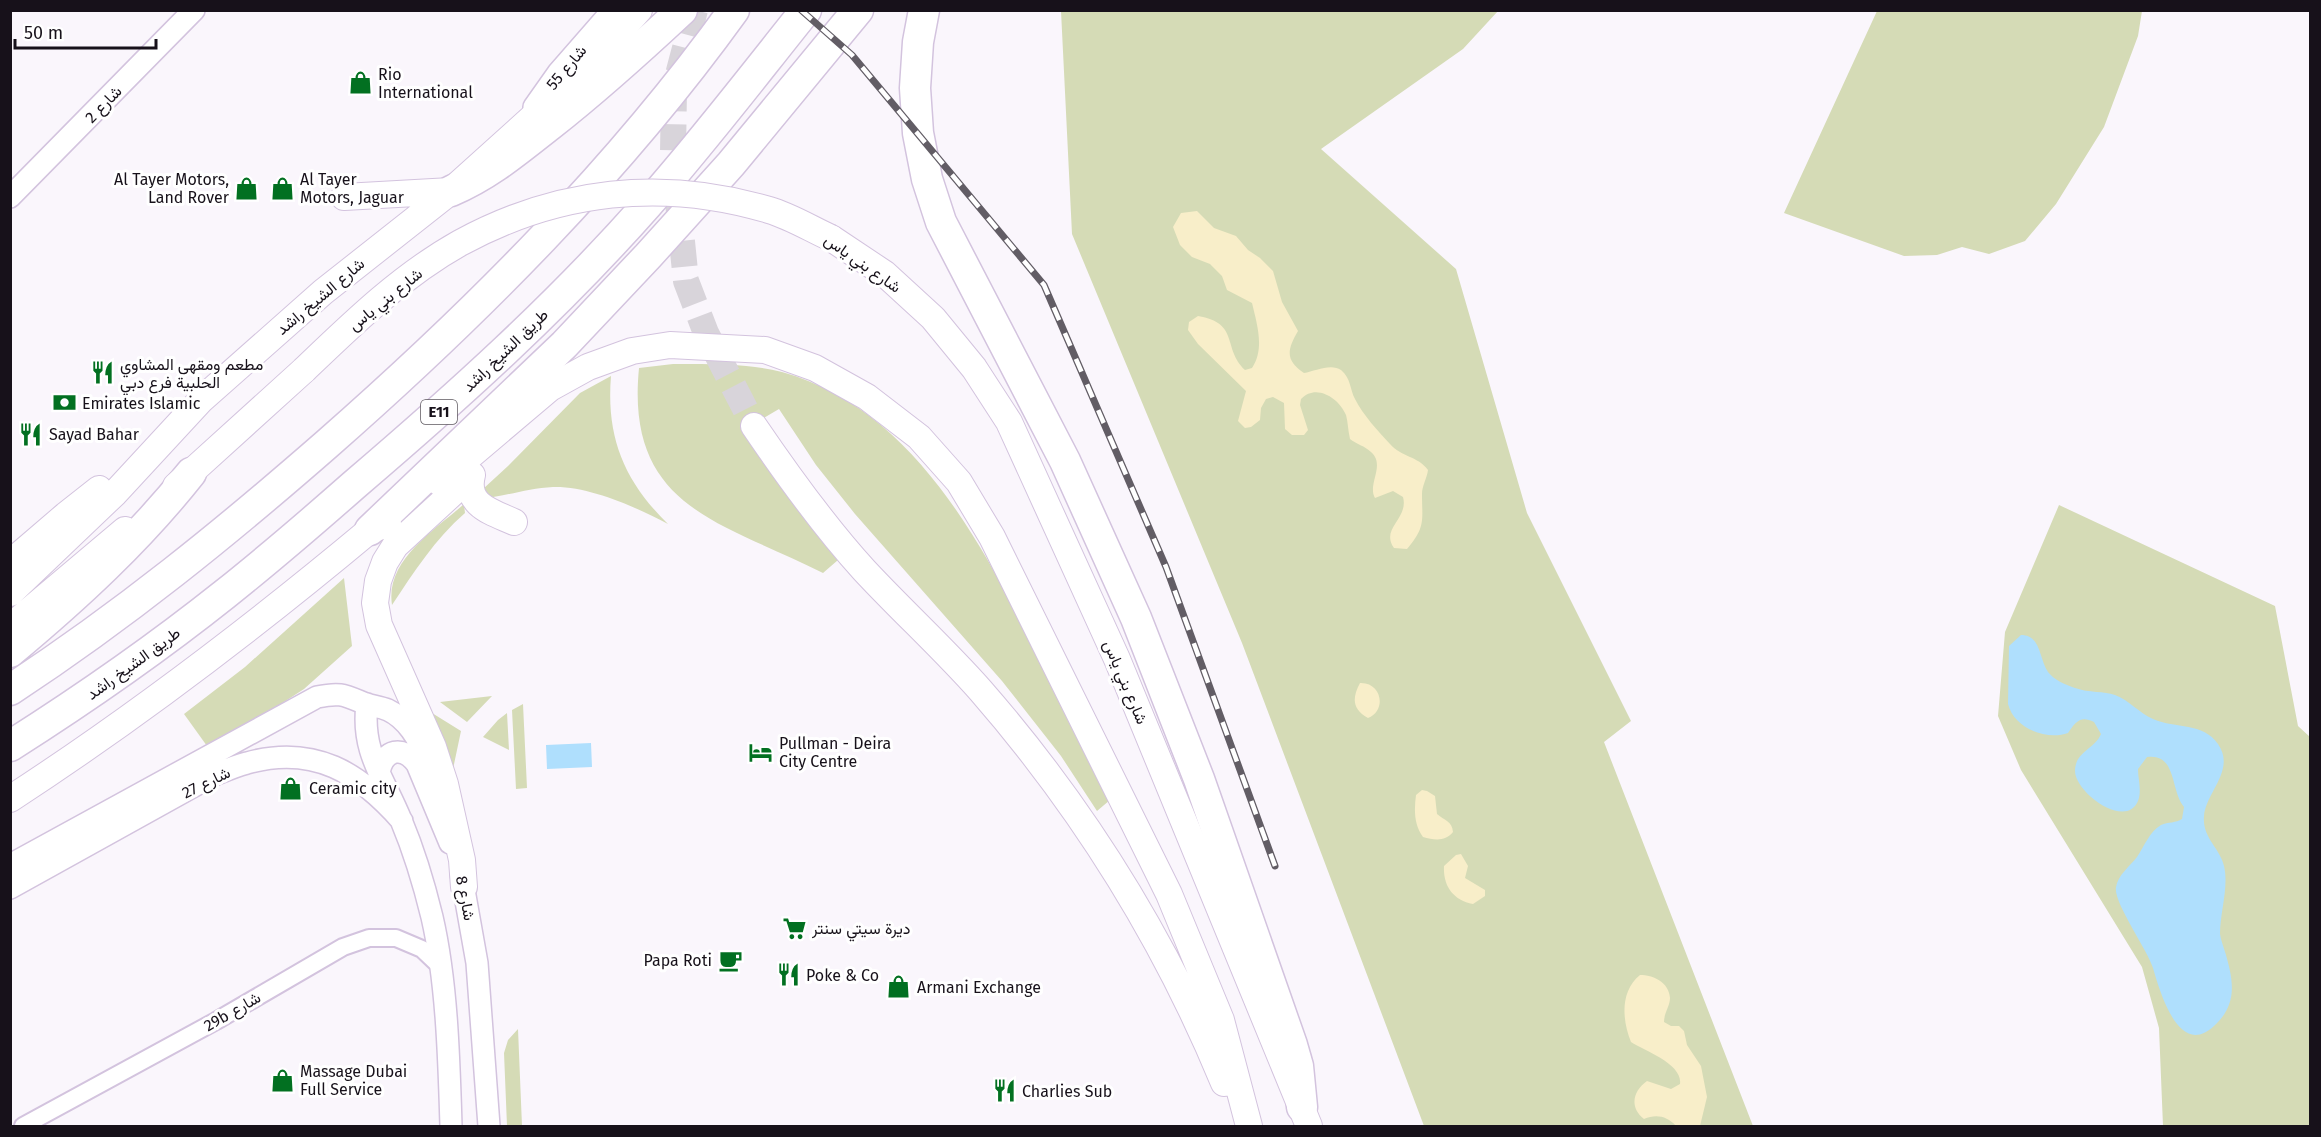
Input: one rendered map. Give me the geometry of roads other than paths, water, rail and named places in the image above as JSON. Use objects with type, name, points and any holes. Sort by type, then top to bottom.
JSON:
[{"type":"highway","points":[[451,190],[473,181],[525,146],[627,61],[682,10]]},
{"type":"highway","points":[[10,690],[94,633],[187,563],[236,524],[388,391],[484,298],[561,218],[645,124],[734,10]]},
{"type":"highway","name":"طريق الشيخ راشد","points":[[10,746],[132,664],[226,594],[486,370],[587,270],[646,206],[806,10]]},
{"type":"highway","points":[[370,530],[564,345],[648,256],[731,164],[858,10]]},
{"type":"highway","points":[[924,10],[918,42],[915,88],[918,134],[927,179],[941,222],[1065,461],[1144,638],[1200,779],[1292,1045],[1298,1066],[1305,1117]]},
{"type":"highway","points":[[10,652],[75,597],[131,543],[192,473]]},
{"type":"main road","name":"شارع الشيخ راشد","points":[[10,592],[107,500],[201,400],[297,315],[451,190],[602,53],[639,10]]},
{"type":"main road","points":[[344,197],[451,190]]},
{"type":"main road","name":"شارع بني ياس","points":[[10,627],[192,473],[356,320],[407,279],[460,243],[518,217],[580,198],[645,191],[709,195],[771,210],[831,238],[885,274],[933,318],[975,368],[1009,422],[1117,658],[1305,1117]]},
{"type":"main road","points":[[10,799],[133,716],[214,656],[370,530],[399,518],[550,388],[588,367],[632,351],[670,345],[765,350],[815,368],[867,397],[919,437],[959,482],[992,537],[1169,894],[1221,1020],[1249,1126]]},
{"type":"main road","points":[[461,875],[462,861],[445,784],[433,747],[379,625],[375,603],[378,581],[385,562],[395,546],[555,399],[609,360]]},
{"type":"main road","points":[[754,426],[788,476],[825,524],[864,570],[980,690],[1047,772],[1090,833],[1130,896],[1186,999],[1214,1057],[1242,1126]]},
{"type":"main road","points":[[10,563],[91,495],[144,459]]},
{"type":"main road","points":[[472,475],[470,489],[476,502],[487,510],[514,522]]},
{"type":"street","name":"شارع 2","points":[[10,197],[194,10]]},
{"type":"street","name":"شارع 55","points":[[522,126],[558,73],[614,10]]},
{"type":"street","name":"شارع 8","points":[[10,865],[317,697],[331,694],[348,695],[391,712],[403,721],[415,736],[440,796],[461,875],[477,963],[489,1126]]},
{"type":"street","points":[[367,704],[366,740],[402,821],[419,869],[432,918],[442,968],[450,1116],[460,1126]]},
{"type":"street","points":[[379,772],[386,756],[394,752],[404,752],[412,756],[461,875]]},
{"type":"street","name":"شارع 27","points":[[10,888],[212,776],[248,763],[276,758],[306,759],[333,765],[360,780],[402,821]]},
{"type":"street","name":"29b شارع","points":[[23,1126],[208,1025],[343,947],[369,938],[396,938],[422,949],[442,968]]},
{"type":"water","points":[[2021,635],[2028,636],[2036,643],[2045,667],[2057,680],[2080,690],[2115,695],[2153,719],[2205,732],[2218,744],[2223,754],[2222,772],[2206,807],[2204,824],[2208,837],[2224,866],[2225,891],[2220,934],[2229,965],[2232,993],[2227,1010],[2214,1026],[2202,1034],[2191,1034],[2181,1028],[2173,1018],[2166,1006],[2150,960],[2116,894],[2119,879],[2153,832],[2161,825],[2182,819],[2184,807],[2172,774],[2163,761],[2157,757],[2147,757],[2138,769],[2139,797],[2132,809],[2113,810],[2091,797],[2077,779],[2075,770],[2079,758],[2101,734],[2094,722],[2081,720],[2068,733],[2041,734],[2024,726],[2011,712],[2008,704],[2009,646]]},
{"type":"water","points":[[591,743],[592,767],[547,769],[546,745]]},
{"type":"tunnel","points":[[695,10],[674,90],[673,153],[686,281],[706,333],[754,426]]},
{"type":"railway","points":[[801,10],[852,55],[1044,285],[1166,567],[1275,866]]},
{"type":"place","name":"Rio International","points":[[360,83]]},
{"type":"place","name":"Al Tayer Motors, Land Rover","points":[[247,188]]},
{"type":"place","name":"Al Tayer Motors, Jaguar","points":[[282,188]]},
{"type":"place","name":"مطعم ومقهى المشاوي الحلبية فرع دبي","points":[[102,373]]},
{"type":"place","name":"Emirates Islamic","points":[[64,403]]},
{"type":"place","name":"Sayad Bahar","points":[[31,434]]},
{"type":"place","name":"Pullman - Deira City Centre","points":[[761,752]]},
{"type":"place","name":"Ceramic city","points":[[291,788]]},
{"type":"place","name":"ديرة سيتي سنتر","points":[[794,928]]},
{"type":"place","name":"Papa Roti","points":[[730,960]]},
{"type":"place","name":"Poke & Co","points":[[788,975]]},
{"type":"place","name":"Armani Exchange","points":[[899,987]]},
{"type":"place","name":"Massage Dubai Full Service","points":[[282,1080]]},
{"type":"place","name":"Charlies Sub","points":[[1004,1091]]}]
